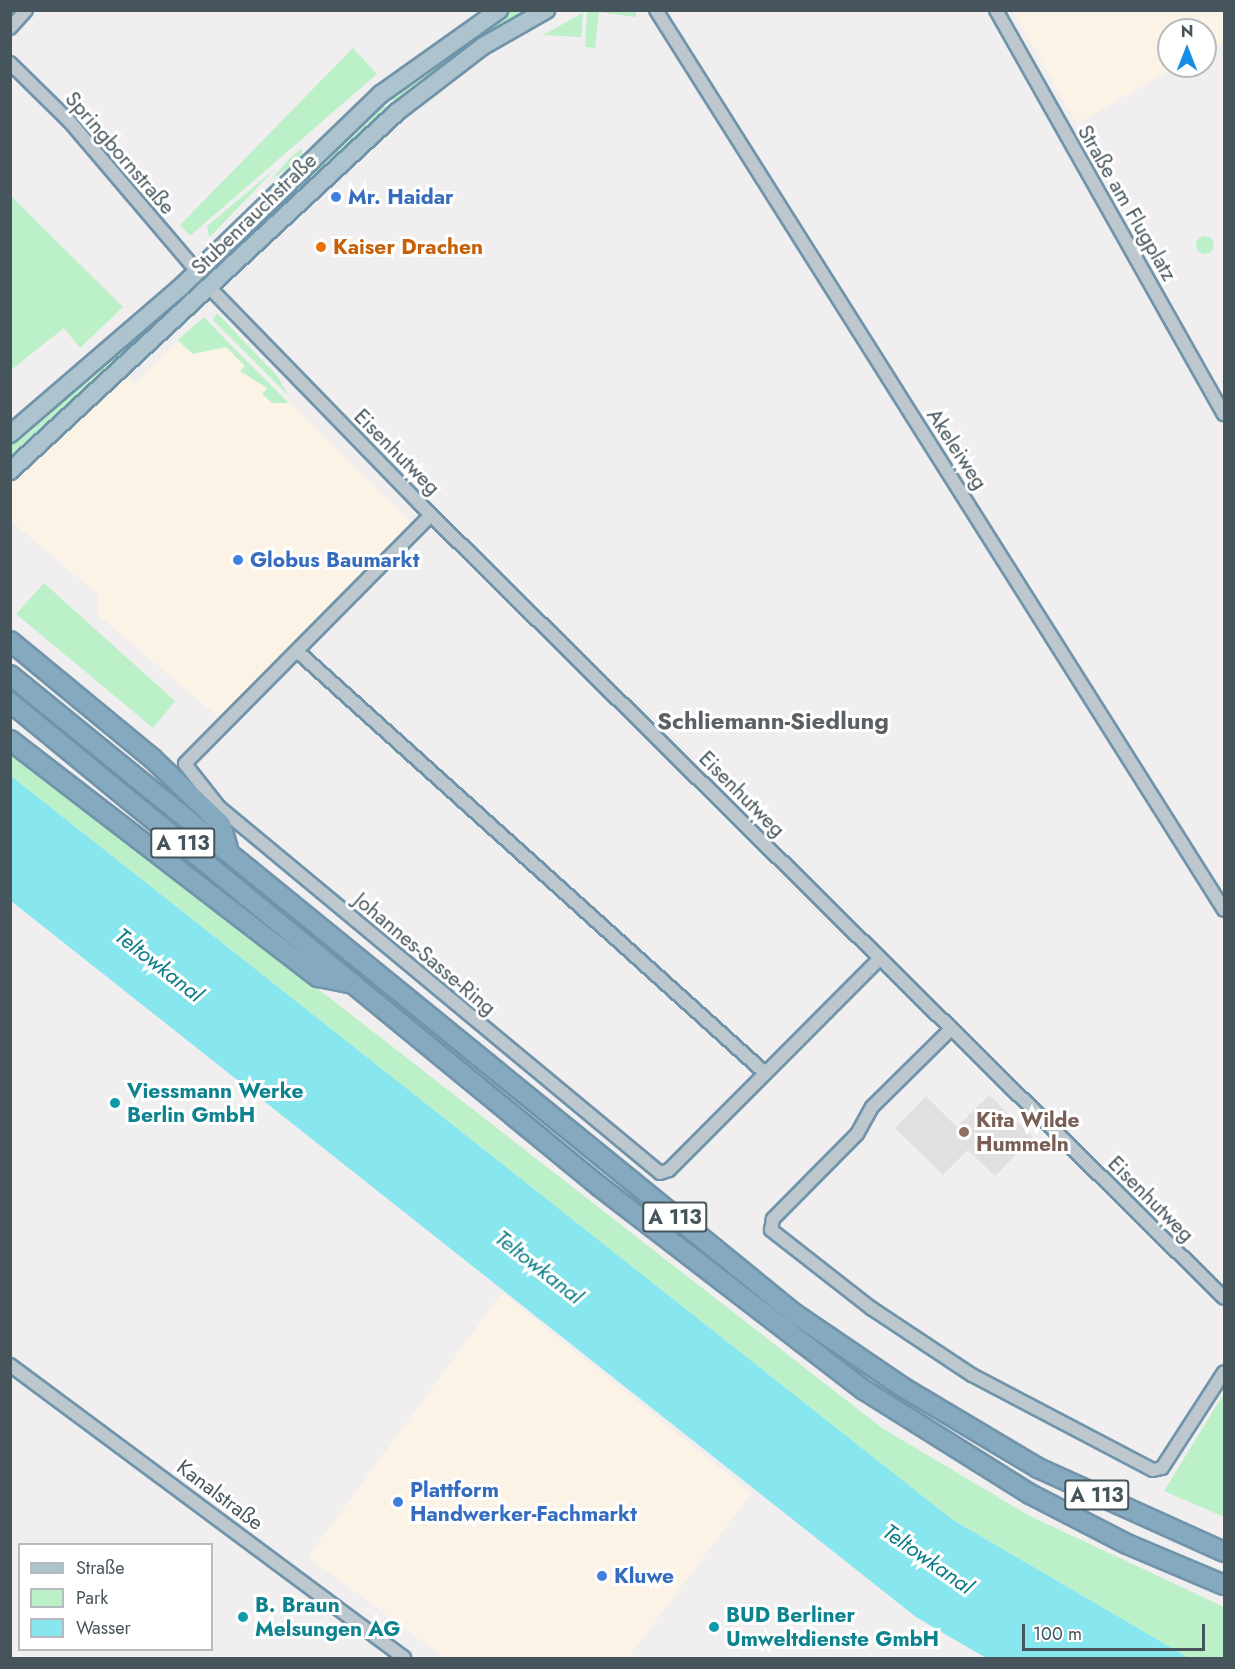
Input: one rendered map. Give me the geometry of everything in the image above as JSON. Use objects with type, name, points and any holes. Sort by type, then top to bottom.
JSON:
[{"type":"highway","points":[[10,641],[152,758],[221,824],[228,849]]},
{"type":"highway","name":"A 113","points":[[10,675],[228,849],[795,1314],[904,1389],[1038,1468],[1224,1552]]},
{"type":"highway","name":"A 113","points":[[10,702],[599,1186],[864,1390],[1030,1494],[1127,1544],[1224,1585]]},
{"type":"highway","points":[[10,740],[318,977],[355,985]]},
{"type":"main road","name":"Stubenrauchstraße","points":[[10,434],[197,271],[381,94],[500,10]]},
{"type":"main road","name":"Stubenrauchstraße","points":[[10,471],[210,288],[397,112],[483,46],[546,10]]},
{"type":"main road","points":[[197,271],[210,288]]},
{"type":"street","points":[[10,28],[26,10]]},
{"type":"street","name":"Akeleiweg","points":[[656,10],[1224,910]]},
{"type":"street","name":"Straße am Flugplatz","points":[[996,10],[1224,414]]},
{"type":"street","name":"Springbornstraße","points":[[10,63],[70,122],[197,271]]},
{"type":"street","name":"Eisenhutweg","points":[[210,288],[431,515],[1224,1298]]},
{"type":"street","name":"Johannes-Sasse-Ring","points":[[431,515],[185,764],[219,807],[660,1173],[669,1170],[879,958]]},
{"type":"street","points":[[297,651],[765,1073]]},
{"type":"street","points":[[951,1029],[872,1107],[857,1134],[773,1219],[771,1230],[777,1238],[972,1375],[1153,1470],[1162,1468],[1224,1372]]},
{"type":"street","name":"Kanalstraße","points":[[10,1365],[405,1659]]},
{"type":"shaded area","points":[[1013,11],[1224,11],[1224,43],[1217,46],[1217,18],[1157,18],[1157,78],[1077,124]]},
{"type":"shaded area","points":[[204,317],[413,525],[221,719],[98,615],[99,595],[11,521],[11,479],[126,374],[134,384]]},
{"type":"shaded area","name":"Kita Wilde Hummeln","points":[[989,1095],[1033,1137],[995,1176],[968,1150],[943,1175],[895,1128],[926,1096],[957,1127]]},
{"type":"shaded area","points":[[502,1293],[751,1493],[628,1658],[445,1658],[308,1557]]},
{"type":"green space","points":[[511,11],[526,11],[464,48],[395,103],[389,95]]},
{"type":"green space","points":[[587,11],[636,11],[636,17],[599,12],[595,48],[585,47]]},
{"type":"green space","points":[[583,13],[581,37],[543,35]]},
{"type":"green space","points":[[353,48],[377,74],[190,236],[180,225]]},
{"type":"green space","points":[[381,102],[388,110],[276,209],[275,207]]},
{"type":"green space","points":[[302,148],[302,158],[271,180],[289,159]]},
{"type":"green space","points":[[275,169],[210,237],[209,237],[207,226]]},
{"type":"green space","points":[[11,196],[123,307],[80,348],[64,328],[11,370]]},
{"type":"green space","points":[[1205,236],[1211,239],[1214,245],[1211,251],[1205,254],[1199,251],[1196,245],[1199,239]]},
{"type":"green space","points":[[181,294],[184,298],[11,463],[11,444]]},
{"type":"green space","points":[[217,313],[278,377],[288,395],[213,320]]},
{"type":"green space","points":[[204,317],[289,403],[272,403],[262,394],[267,388],[240,371],[245,366],[226,347],[193,354],[178,340]]},
{"type":"green space","points":[[44,583],[175,701],[153,728],[16,614]]},
{"type":"green space","points":[[10,749],[882,1428],[1028,1515],[1224,1607],[1224,1658],[1189,1658],[953,1520],[11,776]]},
{"type":"green space","points":[[1224,1393],[1224,1517],[1164,1491]]},
{"type":"water","name":"Teltowkanal","points":[[11,776],[953,1520],[1189,1658],[986,1658],[916,1617],[11,901]]},
{"type":"place","name":"Mr. Haidar","points":[[336,197]]},
{"type":"place","name":"Kaiser Drachen","points":[[321,247]]},
{"type":"place","name":"Globus Baumarkt","points":[[238,560]]},
{"type":"place","name":"Viessmann Werke Berlin GmbH","points":[[115,1103]]},
{"type":"place","name":"Kita Wilde Hummeln","points":[[964,1132]]},
{"type":"place","name":"Plattform Handwerker-Fachmarkt","points":[[398,1502]]},
{"type":"place","name":"Kluwe","points":[[602,1576]]},
{"type":"place","name":"B. Braun Melsungen AG","points":[[243,1617]]},
{"type":"place","name":"BUD Berliner Umweltdienste GmbH","points":[[714,1627]]},
{"type":"district","name":"Schliemann-Siedlung","points":[[773,721]]}]
